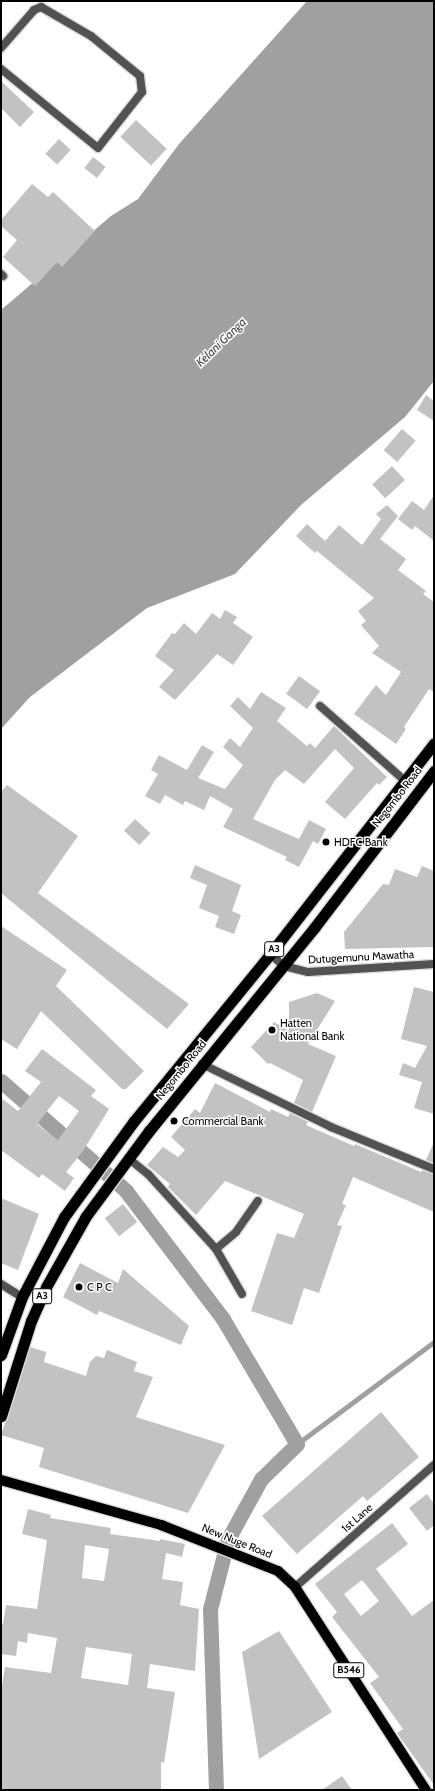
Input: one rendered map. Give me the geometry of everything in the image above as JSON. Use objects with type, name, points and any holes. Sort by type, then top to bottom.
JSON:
[{"type":"highway","name":"Negombo Road","points":[[1,1354],[22,1297],[64,1217],[111,1152],[270,954],[434,743]]},
{"type":"highway","name":"Negombo Road","points":[[1,1416],[31,1321],[46,1287],[86,1216],[126,1160],[202,1064],[284,966],[434,771]]},
{"type":"main road","name":"New Nuge Road","points":[[1,1480],[127,1514],[193,1536],[260,1562],[278,1571],[295,1587],[426,1790]]},
{"type":"street","points":[[1,48],[34,10],[41,7],[91,36],[140,76],[142,92],[98,148],[1,69]]},
{"type":"street","points":[[320,706],[405,780]]},
{"type":"street","name":"Dutugemunu Mawatha","points":[[270,954],[284,966],[308,972],[434,964]]},
{"type":"street","points":[[202,1064],[331,1127],[434,1168]]},
{"type":"street","points":[[126,1160],[148,1174],[216,1249],[242,1294]]},
{"type":"street","points":[[216,1249],[236,1232],[258,1201]]},
{"type":"street","points":[[1,1284],[22,1297]]},
{"type":"street","name":"1st Lane","points":[[295,1587],[434,1465]]},
{"type":"water","name":"Kelani Ganga","points":[[307,1],[434,1],[434,381],[405,417],[301,505],[235,574],[147,608],[30,697],[1,729],[1,310],[111,216],[138,199],[179,144]]},
{"type":"building","points":[[1,81],[34,112],[20,127],[1,108]]},
{"type":"building","points":[[136,120],[167,149],[151,165],[120,137]]},
{"type":"building","points":[[59,139],[71,150],[57,165],[45,154]]},
{"type":"building","points":[[93,157],[106,167],[97,178],[84,168]]},
{"type":"building","points":[[32,184],[48,197],[53,192],[95,231],[62,267],[57,262],[35,286],[3,257],[17,240],[1,226],[1,220]]},
{"type":"building","points":[[426,395],[434,401],[434,421],[417,410]]},
{"type":"building","points":[[402,429],[416,441],[397,462],[384,450]]},
{"type":"building","points":[[392,466],[405,480],[385,498],[372,484]]},
{"type":"building","points":[[434,495],[434,541],[415,526],[412,530],[398,519],[412,501],[424,510]]},
{"type":"building","points":[[387,505],[398,516],[380,539],[406,559],[398,570],[426,591],[423,594],[434,602],[434,692],[429,689],[404,727],[406,729],[396,744],[354,714],[376,685],[386,695],[401,672],[372,653],[379,646],[361,625],[366,621],[358,611],[374,598],[317,551],[315,553],[296,536],[307,524],[325,541],[339,525],[362,545],[381,519],[376,514]]},
{"type":"building","points":[[225,610],[237,617],[233,623],[253,637],[233,665],[217,654],[175,700],[159,687],[174,670],[155,656],[172,633],[175,634],[184,623],[196,634],[212,613],[220,619]]},
{"type":"building","points":[[299,676],[320,691],[307,709],[286,694]]},
{"type":"building","points":[[261,692],[286,708],[277,721],[307,746],[310,743],[315,748],[334,726],[387,777],[379,785],[377,783],[345,819],[325,802],[354,768],[335,749],[304,784],[285,770],[275,780],[253,819],[299,839],[309,820],[326,829],[318,844],[313,841],[299,867],[285,860],[287,857],[223,827],[233,809],[210,796],[204,810],[185,801],[183,805],[165,795],[160,804],[145,796],[158,774],[151,770],[159,755],[187,770],[202,745],[214,752],[198,778],[225,789],[243,765],[223,747],[230,738],[240,747],[253,728],[230,706],[238,697],[250,709]]},
{"type":"building","points":[[7,785],[78,836],[38,893],[189,1004],[167,1029],[1,893],[1,792]]},
{"type":"building","points":[[135,819],[150,833],[139,845],[124,831]]},
{"type":"building","points":[[195,865],[241,885],[232,911],[241,915],[234,934],[215,927],[219,916],[199,908],[207,885],[190,878]]},
{"type":"building","points":[[422,866],[434,871],[434,947],[345,949],[344,932],[383,884],[389,885],[395,869],[417,877]]},
{"type":"building","points":[[1,926],[67,970],[56,986],[144,1071],[126,1089],[122,1089],[41,1011],[17,1049],[1,1039]]},
{"type":"building","points":[[414,987],[434,992],[434,1114],[414,1108],[422,1082],[399,1075],[403,1063],[415,1068],[427,1046],[401,1039]]},
{"type":"building","points":[[317,993],[335,1001],[308,1044],[336,1056],[312,1112],[294,1103],[303,1080],[270,1063],[268,1064],[251,1047],[274,1022],[289,1031],[289,1002]]},
{"type":"building","points":[[42,1049],[96,1090],[91,1096],[109,1109],[83,1151],[66,1172],[74,1178],[65,1191],[42,1174],[39,1178],[1,1150],[1,1098],[18,1111],[41,1082],[25,1071]],"holes":[[[59,1096],[79,1111],[58,1140],[37,1124]]]},
{"type":"building","points":[[215,1083],[270,1112],[271,1109],[288,1117],[290,1113],[308,1122],[306,1125],[354,1146],[355,1144],[421,1172],[422,1170],[434,1174],[434,1212],[353,1177],[342,1204],[346,1205],[337,1225],[342,1226],[319,1293],[304,1288],[292,1325],[251,1311],[277,1233],[294,1238],[304,1214],[225,1181],[196,1215],[168,1187],[170,1184],[147,1165],[163,1147],[178,1157],[185,1150],[171,1137],[195,1109],[200,1113]]},
{"type":"building","points":[[434,1142],[434,1163],[426,1160]]},
{"type":"building","points":[[1,1198],[39,1214],[18,1270],[1,1263]]},
{"type":"building","points":[[123,1204],[137,1222],[119,1236],[105,1218]]},
{"type":"building","points":[[80,1263],[118,1283],[123,1269],[189,1326],[181,1345],[99,1311],[97,1315],[63,1297]]},
{"type":"building","points":[[30,1347],[46,1352],[44,1362],[86,1376],[90,1362],[96,1356],[104,1358],[107,1350],[137,1362],[134,1371],[153,1377],[136,1417],[225,1445],[188,1513],[39,1467],[44,1448],[1,1435]]},
{"type":"building","points":[[381,1412],[419,1457],[367,1501],[363,1496],[297,1554],[262,1516]]},
{"type":"building","points":[[427,1494],[434,1504],[434,1525],[427,1531],[409,1508]]},
{"type":"building","points":[[28,1509],[51,1515],[50,1518],[111,1528],[110,1534],[160,1541],[160,1539],[185,1544],[182,1557],[166,1553],[162,1579],[183,1582],[180,1605],[199,1609],[195,1671],[150,1664],[147,1688],[175,1692],[164,1763],[161,1762],[161,1790],[1,1790],[1,1692],[5,1667],[51,1673],[57,1638],[28,1633],[27,1643],[18,1641],[16,1656],[1,1654],[1,1624],[3,1624],[6,1605],[37,1609],[47,1540],[22,1534]],"holes":[[[85,1545],[109,1549],[104,1581],[82,1578]],[[86,1647],[132,1654],[128,1685],[81,1678]]]},
{"type":"building","points":[[392,1523],[408,1544],[376,1569],[412,1616],[434,1600],[434,1785],[397,1733],[403,1729],[370,1683],[379,1677],[332,1617],[337,1612],[315,1584]],"holes":[[[362,1580],[379,1601],[361,1616],[344,1594]]]},
{"type":"building","points":[[279,1631],[332,1712],[259,1759],[242,1652]]},
{"type":"building","points":[[342,1776],[352,1790],[322,1790]]},
{"type":"waterway","points":[[1,1081],[126,1191],[223,1319],[297,1444],[261,1479],[228,1539],[210,1609],[216,1790]]},
{"type":"waterway","points":[[297,1444],[434,1342]]},
{"type":"place","name":"HDFC Bank","points":[[326,842]]},
{"type":"place","name":"Hatten National Bank","points":[[272,1030]]},
{"type":"place","name":"Commercial Bank","points":[[174,1121]]},
{"type":"place","name":"C P C","points":[[79,1287]]}]
